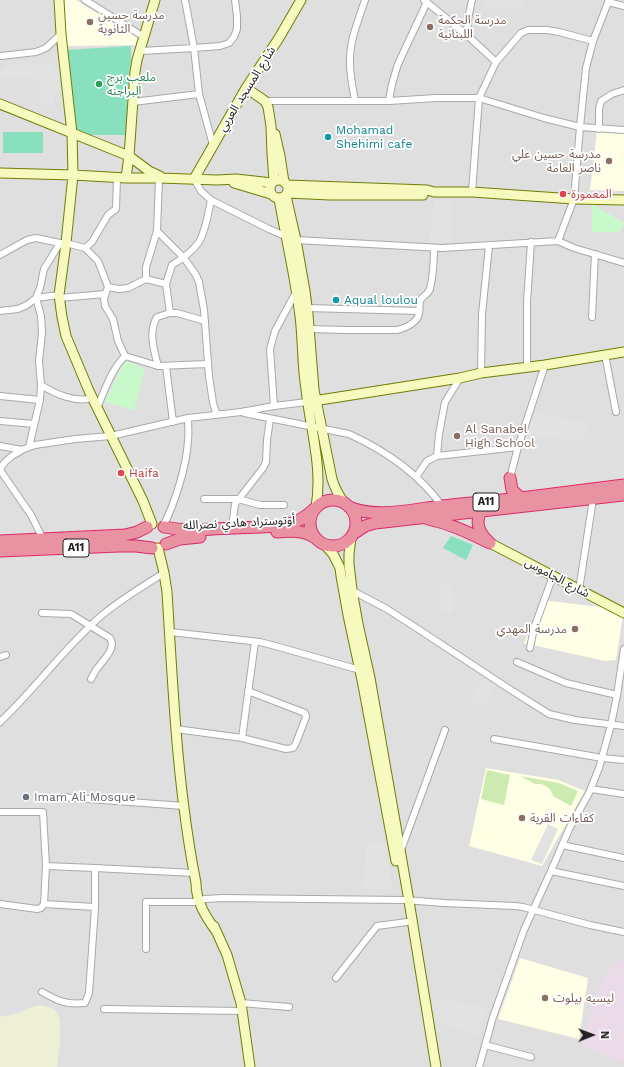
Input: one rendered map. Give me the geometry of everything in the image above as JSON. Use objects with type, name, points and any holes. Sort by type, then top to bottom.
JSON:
[{"type":"highway","points":[[510,478],[512,490],[522,498]]},
{"type":"highway","points":[[499,501],[510,478]]},
{"type":"highway","name":"أوتوستراد هادي نصرالله","points":[[0,541],[125,535],[157,526],[187,530],[260,527],[289,524],[301,519],[323,502],[330,500],[338,501],[362,512],[375,513],[499,501],[624,485]]},
{"type":"highway","name":"A11","points":[[325,545],[331,547],[346,543],[352,536],[369,524],[416,517],[624,495]]},
{"type":"highway","points":[[347,505],[353,513],[355,520],[356,527],[352,536]]},
{"type":"highway","name":"أوتوستراد هادي نصرالله","points":[[314,538],[309,525],[310,516],[315,508]]},
{"type":"highway","points":[[481,511],[478,518],[478,527],[483,536],[490,543]]},
{"type":"highway","points":[[416,517],[450,525],[490,543]]},
{"type":"highway","points":[[157,526],[168,534],[168,540],[159,547],[147,545],[144,539],[144,532],[157,526]]},
{"type":"highway","name":"أوتوستراد هادي نصرالله","points":[[0,551],[131,546],[159,547],[185,538],[289,531],[306,533],[325,545]]},
{"type":"street","points":[[59,0],[61,34],[72,133],[73,175],[63,243],[59,296],[62,317],[66,336],[92,398],[157,526],[167,518],[176,492],[185,460],[188,440],[188,418]]},
{"type":"street","points":[[85,0],[144,37]]},
{"type":"street","points":[[85,248],[92,242],[108,215],[116,209],[122,178],[129,156],[135,72],[155,0]]},
{"type":"street","points":[[186,0],[194,48],[198,94],[213,145]]},
{"type":"street","points":[[140,51],[220,46],[229,43],[234,37],[238,24],[235,0]]},
{"type":"street","name":"شارع المسجد العربي","points":[[194,179],[246,88],[279,38],[301,0]]},
{"type":"street","points":[[355,101],[351,77],[350,53],[352,41],[365,0]]},
{"type":"street","points":[[467,35],[468,19],[472,0]]},
{"type":"street","points":[[388,101],[398,64],[425,1],[467,35],[496,62]]},
{"type":"street","points":[[558,241],[574,199],[586,68],[593,42],[609,1],[624,6]]},
{"type":"street","points":[[472,192],[480,98],[496,62],[521,33],[528,30],[547,30],[559,32],[593,42]]},
{"type":"street","points":[[0,56],[36,52],[46,48],[61,34]]},
{"type":"street","points":[[246,88],[265,101],[270,112],[272,126],[273,182],[270,190],[330,195],[427,195],[434,192],[472,192],[574,199],[624,200]]},
{"type":"street","points":[[599,129],[599,109],[601,101],[612,94],[624,90]]},
{"type":"street","points":[[134,102],[198,94]]},
{"type":"street","points":[[265,101],[388,101],[436,98],[480,98],[544,118],[580,127],[624,130]]},
{"type":"street","points":[[0,104],[129,156],[149,171],[170,178]]},
{"type":"street","points":[[272,126],[277,141],[282,191]]},
{"type":"street","points":[[0,173],[122,178],[236,179],[273,182],[279,180],[307,308],[313,376],[311,427],[318,474],[318,497],[315,508]]},
{"type":"street","points":[[146,279],[146,267],[157,231],[159,178]]},
{"type":"street","points":[[194,179],[201,191],[211,200],[291,239],[434,248],[558,241],[574,248],[624,263]]},
{"type":"street","points":[[217,180],[282,191]]},
{"type":"street","points":[[170,313],[166,284],[172,265],[184,258],[198,243],[206,221],[211,200]]},
{"type":"street","points":[[157,231],[184,258],[199,282],[205,321],[207,364],[213,403],[217,414]]},
{"type":"street","points":[[0,254],[27,240],[36,238],[85,248],[98,261],[108,287],[104,298],[105,306],[113,319],[118,340],[125,356],[158,366],[207,364]]},
{"type":"street","points":[[291,239],[296,292],[301,324],[304,379],[323,429],[332,479],[336,492],[347,505]]},
{"type":"street","points":[[527,367],[527,302],[531,242]]},
{"type":"street","points":[[0,311],[18,309],[27,305],[36,298],[44,269],[63,243]]},
{"type":"street","points":[[481,373],[482,314],[489,246]]},
{"type":"street","points":[[309,329],[397,330],[412,323],[418,316],[422,298],[430,289],[434,248]]},
{"type":"street","points":[[592,317],[595,254]]},
{"type":"street","points":[[108,287],[119,289],[128,288],[146,279],[166,284]]},
{"type":"street","points":[[274,406],[270,349],[275,331],[296,292]]},
{"type":"street","points":[[36,298],[105,294]]},
{"type":"street","points":[[29,447],[40,400],[41,385],[39,361],[42,333],[36,298]]},
{"type":"street","points":[[307,308],[419,311]]},
{"type":"street","points":[[158,366],[152,336],[152,327],[158,316],[176,313],[205,321]]},
{"type":"street","points":[[43,539],[31,515],[0,470],[2,463],[29,447],[75,439],[111,436],[188,418],[241,412],[460,378],[481,373],[545,365],[624,352]]},
{"type":"street","points":[[605,355],[616,412]]},
{"type":"street","points":[[97,408],[114,371],[125,356]]},
{"type":"street","points":[[510,478],[518,446],[545,365]]},
{"type":"street","points":[[166,366],[173,422]]},
{"type":"street","points":[[437,456],[438,434],[445,402],[460,378]]},
{"type":"street","points":[[41,385],[71,398],[92,398]]},
{"type":"street","points":[[0,396],[40,400]]},
{"type":"street","points":[[241,412],[349,434],[360,439],[393,459],[416,477],[442,506]]},
{"type":"street","points":[[232,528],[234,508],[238,499],[263,468],[266,462],[270,419]]},
{"type":"street","points":[[0,421],[34,424]]},
{"type":"street","points":[[0,446],[22,450]]},
{"type":"street","points":[[416,477],[427,461],[437,456],[518,446]]},
{"type":"street","points":[[579,590],[592,498]]},
{"type":"street","points":[[204,499],[238,499],[260,505],[284,505]]},
{"type":"street","points":[[352,536],[349,559],[348,615],[407,900],[436,1067]]},
{"type":"street","name":"شارع الجاموس","points":[[490,543],[624,613]]},
{"type":"street","points":[[325,545],[333,554],[338,563],[348,589],[358,624],[370,678],[400,851],[407,900],[407,922],[430,1067]]},
{"type":"street","points":[[159,547],[167,592],[176,729],[184,806],[196,883],[196,893],[202,900],[202,908],[216,931],[227,955],[242,1007],[250,1067]]},
{"type":"street","points":[[0,722],[91,626],[112,608],[141,587],[164,573]]},
{"type":"street","points":[[530,648],[534,628],[553,576]]},
{"type":"street","points":[[348,589],[414,626],[549,714],[576,720],[624,726]]},
{"type":"street","points":[[42,613],[71,614],[110,638],[112,643],[111,649],[91,679]]},
{"type":"street","points":[[170,632],[255,642],[279,647],[360,670]]},
{"type":"street","points":[[242,738],[255,642]]},
{"type":"street","points":[[479,1067],[493,1017],[524,930],[570,827],[591,789],[602,758],[611,725],[624,649]]},
{"type":"street","points":[[517,662],[566,683],[617,695]]},
{"type":"street","points":[[176,729],[242,738],[286,749],[293,748],[306,717],[304,713],[248,690]]},
{"type":"street","points":[[400,851],[445,730]]},
{"type":"street","points":[[494,739],[602,758],[624,760]]},
{"type":"street","points":[[591,789],[624,794]]},
{"type":"street","points":[[61,797],[184,806]]},
{"type":"street","points":[[0,812],[43,812],[46,866],[44,904],[41,908],[37,909],[0,904]]},
{"type":"street","points":[[562,845],[624,858]]},
{"type":"street","points":[[46,866],[194,873]]},
{"type":"street","points":[[42,992],[58,1001],[73,1004],[84,1003],[89,993],[95,907],[95,868]]},
{"type":"street","points":[[551,871],[623,884]]},
{"type":"street","points":[[146,949],[146,902],[194,902],[222,898],[407,900],[515,906],[624,932]]},
{"type":"street","points":[[44,904],[95,907]]},
{"type":"street","points":[[336,978],[377,926],[407,922]]},
{"type":"street","points":[[104,1009],[289,1007]]},
{"type":"street","points":[[485,1045],[531,1057]]},
{"type":"shaded area","points":[[0,0],[624,0],[624,1067],[57,1067],[58,1057],[29,1008],[20,1013],[0,1017]]},
{"type":"shaded area","name":"مدرسة حسين الثانوية","points":[[64,0],[76,0],[138,37],[135,45],[67,46]]},
{"type":"shaded area","points":[[487,0],[524,0],[523,7],[485,7]]},
{"type":"shaded area","points":[[10,64],[53,64],[54,68],[57,69],[60,94],[54,95],[53,104],[39,105],[40,79],[1,77],[2,70]]},
{"type":"shaded area","name":"مدرسة حسين علي ناصر العامة","points":[[597,131],[624,133],[624,191],[590,190]]},
{"type":"shaded area","points":[[434,200],[451,201],[451,243],[430,243]]},
{"type":"shaded area","points":[[533,412],[588,424],[584,441],[526,436]]},
{"type":"shaded area","points":[[452,582],[453,614],[439,608],[440,583]]},
{"type":"shaded area","name":"مدرسة المهدي","points":[[541,600],[609,608],[623,615],[616,660],[605,661],[524,643]]},
{"type":"shaded area","points":[[483,679],[494,685],[485,707],[470,701]]},
{"type":"shaded area","name":"كفاءات القرية","points":[[486,768],[558,780],[585,791],[542,866],[469,846]]},
{"type":"shaded area","points":[[548,824],[558,829],[542,864],[531,860]]},
{"type":"shaded area","points":[[384,842],[392,889],[363,890],[367,843]]},
{"type":"shaded area","name":"ليسيه بيلوت","points":[[520,958],[588,978],[579,1039],[498,1019]]},
{"type":"shaded area","points":[[624,961],[624,1063],[580,1046],[604,975],[617,963]]},
{"type":"shaded area","points":[[429,1000],[452,1001],[487,1008],[479,1035],[434,1022]]},
{"type":"shaded area","points":[[41,1005],[54,1009],[60,1019],[60,1045],[57,1067],[0,1067],[0,1017],[20,1013],[29,1008]]},
{"type":"green space","name":"ملعب برج البراجنه","points":[[131,46],[127,135],[76,135],[65,50]]},
{"type":"green space","points":[[3,132],[43,132],[43,153],[3,153]]},
{"type":"green space","points":[[592,204],[624,223],[620,232],[592,232]]},
{"type":"green space","points":[[125,360],[145,369],[134,410],[105,402]]},
{"type":"green space","points":[[451,536],[473,545],[466,560],[443,548]]},
{"type":"green space","points":[[487,770],[510,775],[504,805],[481,799]]},
{"type":"green space","points":[[520,776],[559,783],[578,791],[571,806],[553,796],[550,789],[544,785],[535,784]]},
{"type":"place","name":"مدرسة حسين الثانوية","points":[[90,22]]},
{"type":"place","name":"مدرسة الحكمة اللبنانية","points":[[430,27]]},
{"type":"place","name":"ملعب برج البراجنه","points":[[99,84]]},
{"type":"place","name":"Mohamad Shehimi cafe","points":[[328,137]]},
{"type":"place","name":"مدرسة حسين علي ناصر العامة","points":[[609,161]]},
{"type":"place","name":"المعمورة","points":[[563,194]]},
{"type":"place","name":"Aqual loulou","points":[[336,300]]},
{"type":"place","name":"Al Sanabel High School","points":[[457,436]]},
{"type":"place","name":"Haifa","points":[[121,473]]},
{"type":"place","name":"مدرسة المهدي","points":[[575,629]]},
{"type":"place","name":"Imam Ali Mosque","points":[[26,797]]},
{"type":"place","name":"كفاءات القرية","points":[[522,818]]},
{"type":"place","name":"ليسيه بيلوت","points":[[545,998]]}]
